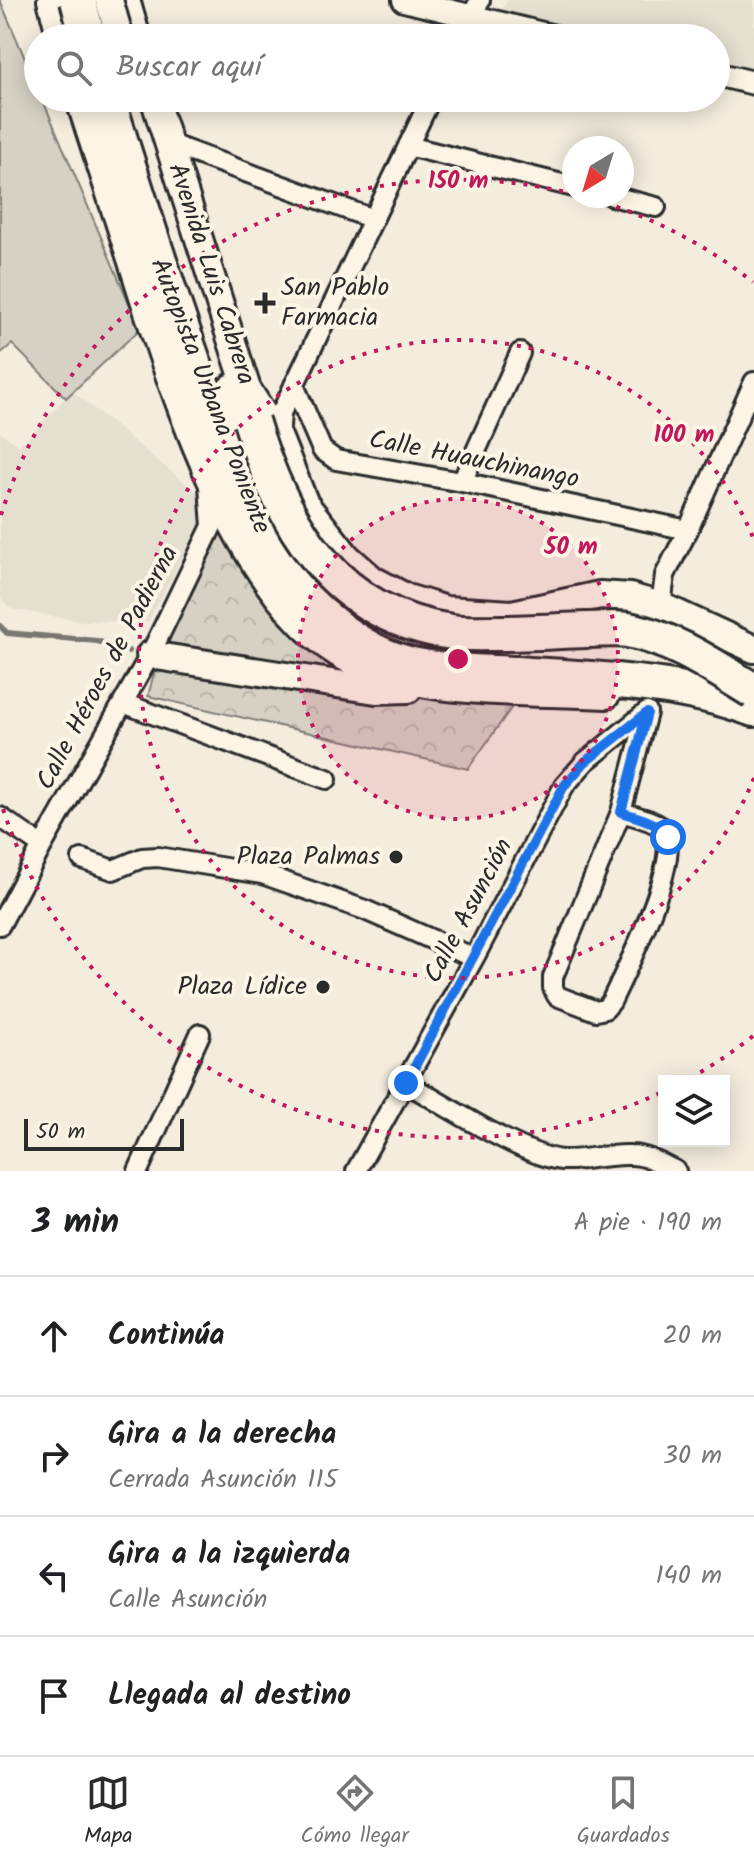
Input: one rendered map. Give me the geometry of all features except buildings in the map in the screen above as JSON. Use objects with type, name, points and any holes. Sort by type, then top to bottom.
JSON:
[{"type":"highway","points":[[78,0],[84,24]]},
{"type":"highway","points":[[99,0],[106,24]]},
{"type":"highway","name":"Autopista Urbana Poniente","points":[[111,112],[154,249],[243,498],[277,566],[314,607],[345,634],[404,663],[435,669],[674,688],[753,708]]},
{"type":"highway","name":"Autopista Urbana Poniente","points":[[132,112],[222,386],[266,505],[299,563],[323,588],[351,613],[384,634],[411,646],[435,651],[619,664],[692,674],[753,708]]},
{"type":"highway","points":[[250,407],[263,461],[295,529],[347,589],[380,608],[422,626],[454,632],[624,629],[654,636],[686,650],[753,708]]},
{"type":"main road","points":[[51,0],[57,24]]},
{"type":"main road","points":[[65,0],[72,24]]},
{"type":"main road","points":[[109,0],[117,24]]},
{"type":"main road","points":[[126,0],[133,24]]},
{"type":"main road","points":[[84,112],[163,359],[207,472],[249,554],[295,618],[330,648],[349,660],[383,674],[521,694],[603,695],[653,707],[753,708]]},
{"type":"main road","points":[[97,112],[134,242],[179,375],[223,484],[281,600]]},
{"type":"main road","name":"Avenida Luis Cabrera","points":[[143,112],[215,333],[250,407],[305,504],[329,536],[373,580],[407,598],[446,610],[512,614],[600,595],[630,597],[661,606],[754,649]]},
{"type":"main road","name":"Avenida Luis Cabrera","points":[[158,112],[250,407],[270,493],[289,533],[327,581],[356,605],[387,624],[410,635],[434,641],[511,644],[539,638],[630,597]]},
{"type":"main road","points":[[150,655],[376,690],[465,688]]},
{"type":"street","points":[[404,0],[475,9],[518,24]]},
{"type":"street","points":[[730,77],[754,83]]},
{"type":"street","points":[[250,407],[281,413],[424,112]]},
{"type":"street","points":[[167,143],[373,219]]},
{"type":"street","points":[[408,146],[562,184]]},
{"type":"street","points":[[634,202],[656,207]]},
{"type":"street","points":[[462,482],[520,353]]},
{"type":"street","points":[[661,606],[665,575],[754,382]]},
{"type":"street","name":"Calle Huauchinango","points":[[294,385],[322,450],[336,460],[462,482],[688,530]]},
{"type":"street","name":"Calle Héroes de Padierna","points":[[0,925],[150,655],[212,526],[207,472]]},
{"type":"street","points":[[123,703],[327,779]]},
{"type":"street","points":[[622,808],[662,828],[668,837],[667,855],[659,889],[643,932],[611,1002],[605,1009],[596,1011],[557,996],[553,977],[622,808],[653,707]]},
{"type":"street","name":"Calle Asunción","points":[[356,1171],[474,958],[564,786],[585,762],[653,707]]},
{"type":"street","points":[[0,817],[42,846]]},
{"type":"street","points":[[82,859],[113,870],[142,858],[158,857],[262,874],[365,910],[474,958]]},
{"type":"street","points":[[138,1171],[200,1034]]},
{"type":"street","points":[[406,1083],[535,1152],[560,1160],[632,1155],[651,1159],[676,1171]]},
{"type":"shaded area","points":[[507,0],[754,0],[754,68],[730,63],[730,24],[538,24],[499,16]]},
{"type":"shaded area","points":[[72,391],[211,504],[148,622],[81,621],[11,609],[0,597],[0,432],[20,446]]},
{"type":"green space","points":[[0,0],[24,56],[24,112],[48,112],[140,329],[66,398],[12,344],[0,354]]},
{"type":"green space","points":[[209,484],[350,649],[524,690],[468,769],[148,696],[158,658],[214,526]]},
{"type":"waterway","points":[[0,626],[7,633],[97,641],[128,651]]},
{"type":"place","name":"San Pablo Farmacia","points":[[265,303]]},
{"type":"place","name":"Plaza Palmas","points":[[396,857]]},
{"type":"place","name":"Plaza Lídice","points":[[323,987]]},
{"type":"route","points":[[406,1083],[564,786],[585,762],[647,713],[621,812],[655,824],[668,837]]}]
